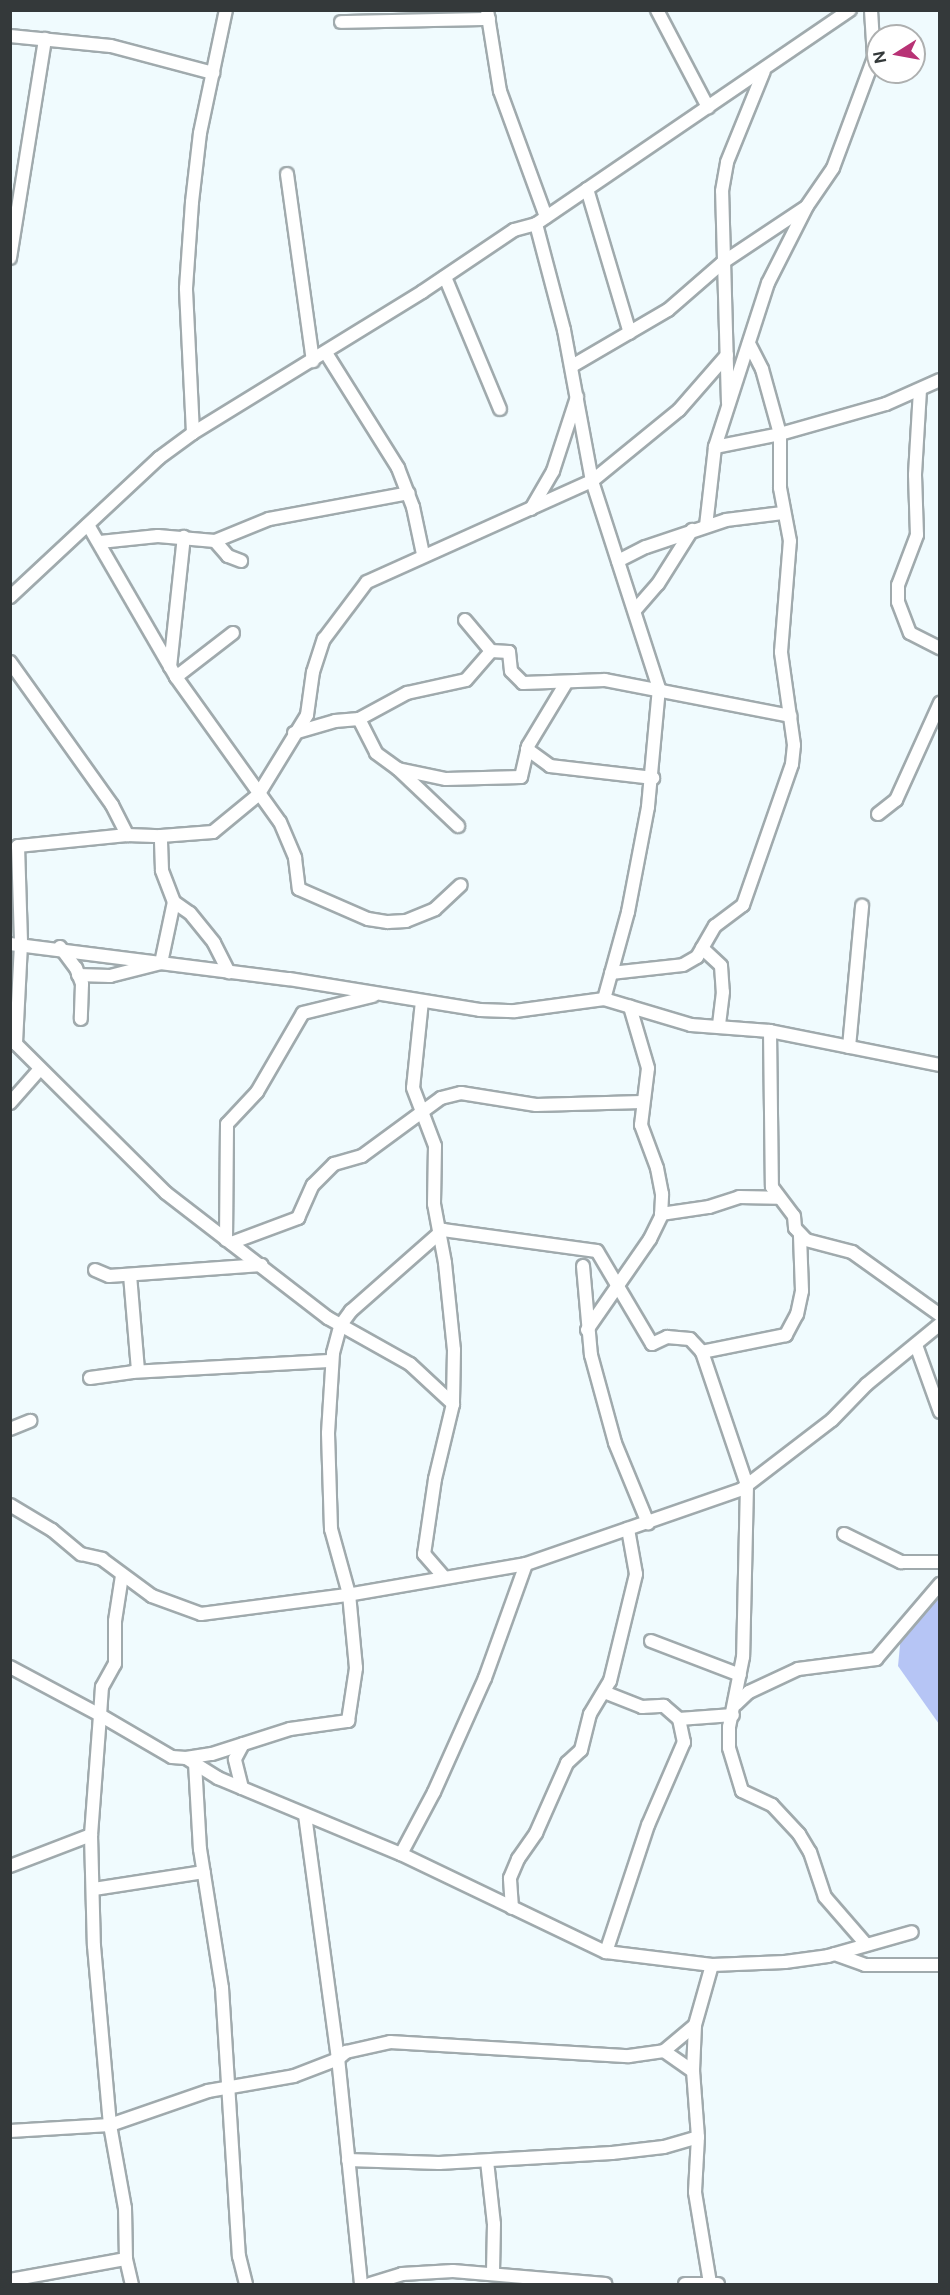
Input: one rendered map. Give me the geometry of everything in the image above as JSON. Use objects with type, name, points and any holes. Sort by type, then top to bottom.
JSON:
[{"type":"street","points":[[194,433],[186,288],[198,145],[226,10]]},
{"type":"street","points":[[657,10],[708,107]]},
{"type":"street","points":[[10,597],[159,458],[194,433],[326,353],[514,230],[541,220],[764,71],[850,10]]},
{"type":"street","points":[[706,526],[715,447],[768,283],[807,206],[833,168],[874,58],[871,10]]},
{"type":"street","points":[[341,22],[488,15],[500,91],[541,220],[578,395],[592,481],[636,609],[659,688],[653,778],[628,912],[604,999]]},
{"type":"street","points":[[10,36],[111,46],[213,73]]},
{"type":"street","points":[[10,258],[15,194],[45,39]]},
{"type":"street","points":[[729,408],[722,263],[722,191],[728,162],[764,71]]},
{"type":"street","points":[[287,174],[313,361]]},
{"type":"street","points":[[587,189],[630,333]]},
{"type":"street","points":[[572,366],[630,333],[685,297],[722,263],[807,206]]},
{"type":"street","points":[[445,277],[500,410]]},
{"type":"street","points":[[611,973],[683,965],[698,957],[715,926],[743,905],[750,893],[792,764],[791,716],[781,652],[790,541],[783,513],[780,434],[762,369],[749,343]]},
{"type":"street","points":[[326,353],[380,437],[409,494],[423,554]]},
{"type":"street","points":[[453,1404],[410,1364],[340,1326],[166,1193],[16,1044],[18,846],[127,835],[161,836],[213,832],[258,795],[306,715],[313,672],[324,639],[367,582],[423,554],[592,481],[679,410],[727,355]]},
{"type":"street","points":[[715,447],[780,434],[886,404],[939,380]]},
{"type":"street","points":[[920,390],[915,475],[917,535],[898,585],[898,602],[910,633],[939,648]]},
{"type":"street","points":[[531,509],[553,471],[578,395]]},
{"type":"street","points":[[100,542],[184,537],[216,541],[269,519],[409,494]]},
{"type":"street","points":[[618,561],[692,530],[756,514],[783,513]]},
{"type":"street","points":[[88,525],[100,542],[173,672],[221,736],[289,840],[299,890],[368,919],[388,922],[406,921],[435,909],[461,885]]},
{"type":"street","points":[[636,609],[658,584],[692,530]]},
{"type":"street","points":[[173,672],[184,537]]},
{"type":"street","points":[[216,541],[228,556],[241,561]]},
{"type":"street","points":[[465,620],[491,651],[509,652],[511,671],[523,683],[605,680],[659,688],[791,716]]},
{"type":"street","points":[[173,672],[233,633]]},
{"type":"street","points":[[294,733],[335,721],[359,719],[407,693],[465,680],[491,651]]},
{"type":"street","points":[[10,662],[112,805],[127,835]]},
{"type":"street","points":[[398,769],[446,779],[521,777],[527,749],[566,683]]},
{"type":"street","points":[[878,814],[896,800],[939,703]]},
{"type":"street","points":[[359,719],[376,753],[398,769],[458,826]]},
{"type":"street","points":[[527,749],[550,766],[653,778]]},
{"type":"street","points":[[161,836],[162,870],[174,902],[161,963]]},
{"type":"street","points":[[174,902],[190,913],[214,943],[229,972]]},
{"type":"street","points":[[849,1047],[862,906]]},
{"type":"street","points":[[16,944],[60,947],[480,1010],[515,1011],[604,999],[691,1025],[770,1031],[939,1065]]},
{"type":"street","points":[[60,947],[78,975],[84,996],[81,1019]]},
{"type":"street","points":[[702,948],[721,966],[723,992],[719,1027]]},
{"type":"street","points":[[78,975],[110,976],[161,963]]},
{"type":"street","points":[[228,1242],[227,1124],[257,1092],[303,1013],[377,994]]},
{"type":"street","points":[[422,1001],[414,1088],[435,1146],[434,1204],[440,1234],[454,1350],[453,1404],[435,1479],[424,1554],[444,1577]]},
{"type":"street","points":[[587,1330],[616,1283],[650,1239],[661,1214],[657,1168],[641,1125],[642,1102],[648,1068],[630,1007]]},
{"type":"street","points":[[702,1353],[786,1335],[797,1314],[802,1291],[800,1236],[794,1216],[778,1198],[772,1187],[770,1031]]},
{"type":"street","points":[[10,1103],[40,1069]]},
{"type":"street","points":[[228,1242],[298,1218],[313,1185],[334,1164],[362,1156],[441,1098],[461,1093],[536,1105],[642,1102]]},
{"type":"street","points":[[661,1214],[710,1207],[739,1197],[778,1198]]},
{"type":"street","points":[[190,1760],[290,1729],[348,1721],[356,1668],[349,1594],[331,1529],[328,1433],[332,1362],[340,1326],[373,1289],[440,1234],[453,1231],[597,1251],[652,1344],[667,1337],[690,1339],[702,1353],[747,1485],[740,1676],[729,1748],[742,1791],[772,1805],[799,1834],[810,1851],[825,1897],[865,1943]]},
{"type":"street","points":[[800,1236],[852,1252],[939,1315]]},
{"type":"street","points":[[95,1270],[109,1276],[262,1265]]},
{"type":"street","points":[[583,1266],[587,1330],[605,1411],[648,1523]]},
{"type":"street","points":[[130,1275],[138,1371]]},
{"type":"street","points":[[10,1505],[52,1530],[81,1554],[102,1560],[152,1596],[201,1614],[349,1594],[526,1564],[648,1523],[747,1485],[832,1420],[867,1384],[939,1324]]},
{"type":"street","points":[[916,1345],[939,1412]]},
{"type":"street","points":[[90,1378],[138,1371],[332,1362]]},
{"type":"street","points":[[10,1429],[30,1421]]},
{"type":"street","points":[[512,1908],[510,1878],[518,1858],[536,1833],[567,1763],[581,1750],[590,1714],[604,1692],[636,1574],[628,1529]]},
{"type":"street","points":[[844,1534],[901,1562],[939,1562]]},
{"type":"street","points":[[401,1854],[434,1792],[485,1678],[526,1564]]},
{"type":"street","points":[[122,1576],[115,1621],[115,1664],[102,1687],[91,1835],[94,1946],[110,2125],[124,2198],[126,2259],[132,2284]]},
{"type":"street","points":[[679,1719],[734,1710],[749,1692],[798,1669],[876,1659],[939,1584]]},
{"type":"street","points":[[651,1641],[740,1676]]},
{"type":"street","points":[[10,1667],[172,1757],[190,1760],[242,1788],[401,1854],[606,1952],[712,1965],[785,1962],[835,1954],[865,1943],[912,1932]]},
{"type":"street","points":[[604,1692],[642,1707],[664,1706],[679,1719],[684,1742],[648,1825],[606,1952]]},
{"type":"street","points":[[242,1788],[235,1759],[243,1744]]},
{"type":"street","points":[[190,1760],[222,1988],[226,2089],[239,2256],[246,2284]]},
{"type":"street","points":[[305,1815],[338,2059],[361,2284]]},
{"type":"street","points":[[10,1866],[91,1835]]},
{"type":"street","points":[[94,1889],[204,1872]]},
{"type":"street","points":[[835,1954],[865,1965],[939,1965]]},
{"type":"street","points":[[685,2284],[714,2284],[695,2192],[698,2137],[693,2071],[695,2025],[712,1965]]},
{"type":"street","points":[[10,2131],[110,2125],[226,2089],[294,2076],[338,2059],[355,2049],[390,2042],[629,2056],[664,2051],[695,2025]]},
{"type":"street","points":[[664,2051],[693,2071]]},
{"type":"street","points":[[348,2160],[487,2161],[612,2153],[664,2147],[698,2137]]},
{"type":"street","points":[[487,2161],[494,2224],[493,2273]]},
{"type":"street","points":[[10,2280],[126,2259]]},
{"type":"street","points":[[370,2284],[402,2274],[493,2273],[605,2284]]},
{"type":"water","points":[[939,1596],[939,1724],[898,1666],[901,1635]]}]
